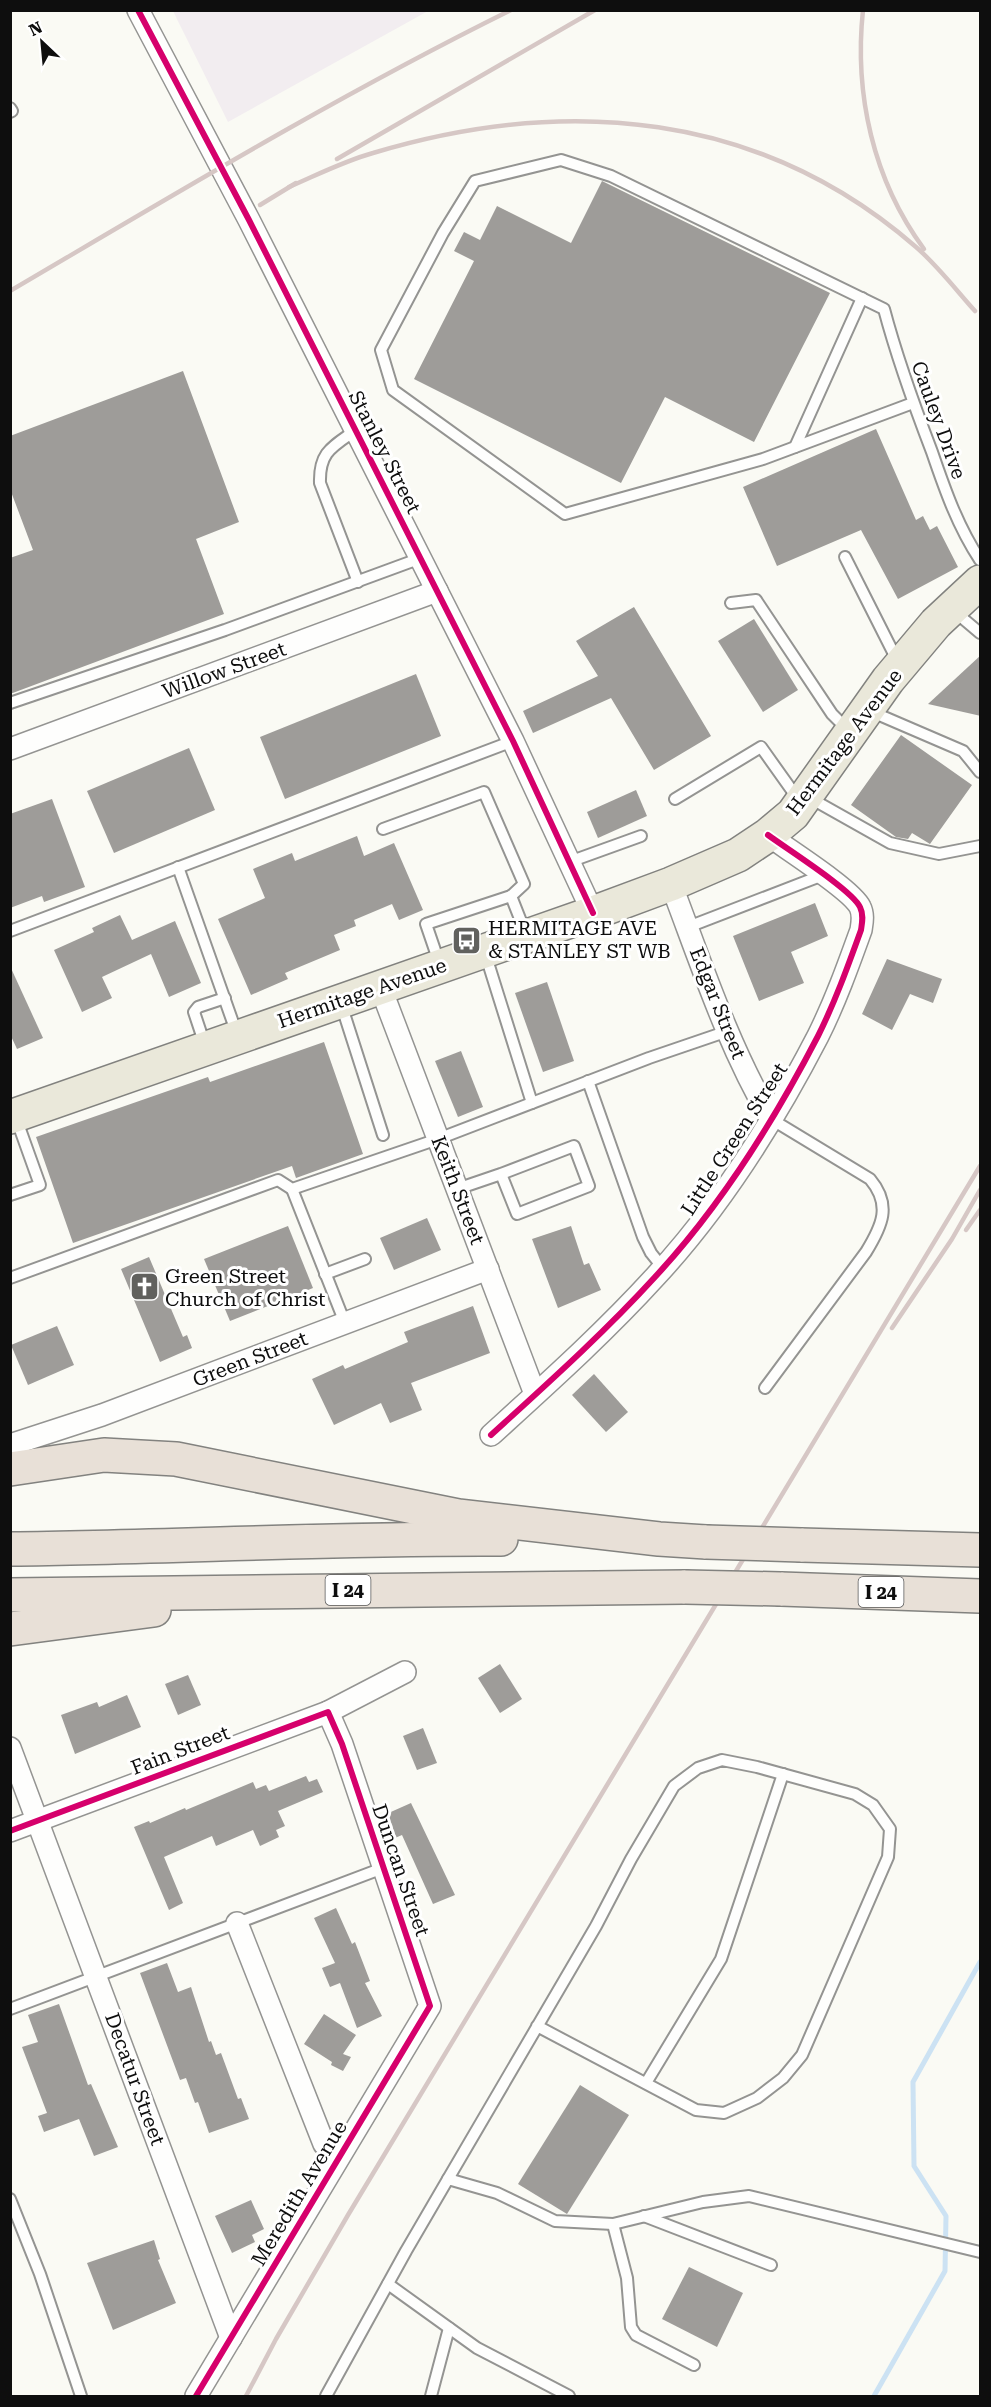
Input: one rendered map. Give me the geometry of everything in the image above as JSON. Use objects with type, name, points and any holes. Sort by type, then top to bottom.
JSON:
[{"type":"highway","points":[[10,1469],[104,1455],[177,1459],[458,1515],[659,1539]]},
{"type":"highway","name":"I 24","points":[[10,1549],[157,1547],[409,1538],[659,1539],[981,1550]]},
{"type":"highway","name":"I 24","points":[[10,1595],[685,1587],[981,1596]]},
{"type":"highway","points":[[10,1629],[310,1590]]},
{"type":"main road","name":"Hermitage Avenue","points":[[13,1117],[592,913],[671,884],[738,855],[768,835],[793,814],[900,666],[936,623],[981,582]]},
{"type":"street","name":"Stanley Street","points":[[138,10],[249,220],[421,558],[513,741],[592,913]]},
{"type":"street","name":"Willow Street","points":[[10,749],[437,591]]},
{"type":"street","name":"Little Green Street","points":[[491,1435],[600,1335],[663,1268],[702,1220],[771,1119],[819,1035],[861,930],[863,915],[860,906],[848,893],[768,835]]},
{"type":"street","name":"Edgar Street","points":[[671,884],[728,1031],[753,1089],[771,1119]]},
{"type":"street","name":"Keith Street","points":[[380,986],[535,1394]]},
{"type":"street","name":"Green Street","points":[[10,1445],[102,1415],[488,1269]]},
{"type":"street","name":"Fain Street","points":[[10,1831],[328,1712],[405,1672]]},
{"type":"street","name":"Duncan Street","points":[[328,1712],[342,1744],[430,2006]]},
{"type":"street","points":[[10,1748],[38,1821]]},
{"type":"street","name":"Decatur Street","points":[[38,1821],[231,2338]]},
{"type":"street","points":[[237,1923],[324,2144]]},
{"type":"street","name":"Meredith Avenue","points":[[196,2397],[430,2006]]},
{"type":"lane","name":"Cauley Drive","points":[[795,447],[763,459],[566,514],[393,390],[381,350],[443,233],[475,181],[561,160],[611,176],[884,309],[913,402],[953,511],[966,540],[981,560]]},
{"type":"lane","points":[[795,447],[862,298]]},
{"type":"lane","points":[[795,447],[913,402]]},
{"type":"lane","points":[[356,430],[328,450],[319,466],[320,483],[358,582]]},
{"type":"lane","points":[[845,557],[900,666]]},
{"type":"lane","points":[[10,703],[225,630],[421,558]]},
{"type":"lane","points":[[731,603],[756,600],[832,714],[963,751],[981,772]]},
{"type":"lane","points":[[952,609],[981,633]]},
{"type":"lane","points":[[10,931],[513,741]]},
{"type":"lane","points":[[675,799],[761,747],[804,800],[890,843],[939,854],[981,846]]},
{"type":"lane","points":[[382,829],[484,792],[524,884],[511,896],[426,924],[440,966]]},
{"type":"lane","points":[[569,862],[641,836]]},
{"type":"lane","points":[[178,867],[238,1037]]},
{"type":"lane","points":[[688,927],[824,875]]},
{"type":"lane","points":[[511,896],[526,936]]},
{"type":"lane","points":[[484,950],[532,1103]]},
{"type":"lane","points":[[206,1048],[194,1012],[198,1007],[225,998]]},
{"type":"lane","points":[[340,1000],[383,1135]]},
{"type":"lane","points":[[292,1189],[438,1139],[588,1081],[728,1031]]},
{"type":"lane","points":[[588,1081],[644,1237],[651,1252],[663,1268]]},
{"type":"lane","points":[[10,1195],[40,1185],[13,1117]]},
{"type":"lane","points":[[765,1388],[866,1252],[878,1233],[883,1203],[879,1189],[870,1179],[771,1119]]},
{"type":"lane","points":[[457,1189],[574,1146],[589,1186],[517,1214],[501,1174]]},
{"type":"lane","points":[[10,1278],[278,1180],[292,1189],[345,1323]]},
{"type":"lane","points":[[325,1274],[365,1259]]},
{"type":"lane","points":[[326,2397],[388,2284],[537,2026],[596,1926],[630,1858],[674,1786],[698,1768],[722,1760],[855,1794],[873,1805],[890,1829],[888,1857],[802,2055],[783,2078],[757,2098],[724,2113],[696,2110],[537,2026]]},
{"type":"lane","points":[[646,2083],[721,1959],[783,1774]]},
{"type":"lane","points":[[10,2009],[383,1868]]},
{"type":"lane","points":[[448,2180],[497,2193],[555,2221],[613,2223],[703,2202],[748,2196],[981,2252]]},
{"type":"lane","points":[[10,2199],[40,2274],[81,2397]]},
{"type":"lane","points":[[644,2216],[771,2265]]},
{"type":"lane","points":[[613,2223],[627,2278],[632,2327],[636,2335],[694,2365]]},
{"type":"lane","points":[[388,2284],[477,2348],[563,2395]]},
{"type":"lane","points":[[431,2397],[449,2328]]},
{"type":"shaded area","points":[[173,11],[428,11],[228,122]]},
{"type":"building","points":[[602,181],[830,293],[754,442],[665,397],[621,483],[414,379],[474,261],[454,251],[464,232],[480,240],[497,206],[571,243]]},
{"type":"building","points":[[183,371],[239,522],[196,539],[224,614],[10,694],[10,558],[33,550],[10,489],[10,436]]},
{"type":"building","points":[[876,429],[916,520],[923,516],[930,530],[937,526],[958,567],[898,599],[861,530],[777,566],[743,487]]},
{"type":"building","points":[[634,607],[711,736],[654,770],[611,698],[533,733],[523,711],[598,676],[576,641]]},
{"type":"building","points":[[754,619],[798,690],[763,712],[718,641]]},
{"type":"building","points":[[981,655],[981,716],[928,704]]},
{"type":"building","points":[[416,674],[441,736],[285,799],[260,737]]},
{"type":"building","points":[[901,735],[972,785],[930,844],[912,833],[908,839],[896,837],[851,805]]},
{"type":"building","points":[[189,748],[215,810],[114,853],[87,791]]},
{"type":"building","points":[[636,790],[647,816],[598,838],[587,812]]},
{"type":"building","points":[[52,799],[85,887],[44,902],[42,896],[10,908],[10,814]]},
{"type":"building","points":[[357,836],[364,856],[394,843],[423,910],[399,920],[392,904],[354,920],[356,926],[334,935],[340,950],[285,973],[288,979],[251,995],[218,919],[265,898],[253,869],[292,853],[295,861]]},
{"type":"building","points":[[815,903],[828,936],[791,952],[804,983],[759,1001],[733,936]]},
{"type":"building","points":[[120,915],[132,940],[175,921],[201,983],[169,997],[151,954],[102,977],[112,998],[82,1012],[54,950],[94,932],[92,928]]},
{"type":"building","points":[[887,959],[942,979],[933,1003],[910,994],[892,1030],[862,1014]]},
{"type":"building","points":[[10,966],[43,1038],[17,1049],[10,1034]]},
{"type":"building","points":[[547,982],[574,1061],[543,1072],[515,993]]},
{"type":"building","points":[[324,1042],[363,1154],[296,1178],[292,1166],[73,1243],[36,1137],[208,1077],[210,1082]]},
{"type":"building","points":[[461,1051],[483,1107],[458,1117],[435,1061]]},
{"type":"building","points":[[427,1218],[441,1250],[394,1270],[380,1238]]},
{"type":"building","points":[[288,1226],[313,1288],[230,1321],[204,1259]]},
{"type":"building","points":[[571,1226],[584,1265],[589,1263],[601,1290],[558,1308],[532,1239]]},
{"type":"building","points":[[149,1257],[183,1337],[187,1335],[192,1348],[160,1362],[121,1269]]},
{"type":"building","points":[[473,1306],[490,1353],[411,1383],[422,1410],[390,1423],[381,1403],[334,1425],[312,1379],[343,1365],[345,1369],[408,1342],[404,1332]]},
{"type":"building","points":[[57,1326],[74,1365],[28,1385],[11,1345]]},
{"type":"building","points":[[594,1374],[628,1412],[606,1432],[572,1395]]},
{"type":"building","points":[[500,1664],[522,1699],[500,1713],[478,1678]]},
{"type":"building","points":[[188,1675],[201,1705],[178,1715],[165,1684]]},
{"type":"building","points":[[127,1695],[141,1727],[75,1754],[61,1715],[97,1702],[99,1707]]},
{"type":"building","points":[[423,1728],[437,1763],[417,1770],[403,1736]]},
{"type":"building","points":[[306,1776],[309,1782],[317,1779],[323,1792],[278,1811],[285,1826],[276,1830],[279,1837],[260,1846],[253,1830],[216,1846],[212,1836],[164,1857],[183,1903],[169,1910],[134,1827],[149,1821],[150,1823],[185,1808],[186,1810],[253,1782],[256,1789],[266,1785],[269,1791]]},
{"type":"building","points":[[411,1803],[455,1895],[433,1904],[402,1835],[395,1838],[384,1815]]},
{"type":"building","points":[[336,1908],[352,1944],[355,1942],[370,1981],[365,1983],[382,2016],[357,2028],[340,1983],[330,1987],[322,1968],[335,1963],[314,1918]]},
{"type":"building","points":[[167,1963],[178,1992],[191,1987],[209,2042],[211,2041],[216,2055],[221,2053],[238,2099],[241,2098],[249,2119],[209,2133],[198,2102],[195,2103],[186,2078],[180,2080],[140,1973]]},
{"type":"building","points":[[59,2004],[88,2085],[91,2084],[118,2147],[94,2156],[79,2119],[44,2132],[38,2116],[47,2113],[22,2047],[38,2042],[28,2015]]},
{"type":"building","points":[[324,2014],[356,2035],[343,2054],[351,2057],[343,2071],[331,2065],[332,2062],[304,2044]]},
{"type":"building","points":[[580,2085],[629,2115],[567,2214],[518,2184]]},
{"type":"building","points":[[251,2200],[264,2229],[252,2235],[255,2242],[232,2253],[215,2216]]},
{"type":"building","points":[[154,2240],[160,2259],[158,2260],[176,2303],[113,2330],[87,2263]]},
{"type":"building","points":[[689,2267],[743,2293],[717,2347],[662,2319]]},
{"type":"waterway","points":[[874,2396],[945,2271],[946,2216],[914,2166],[913,2082],[980,1962]]},
{"type":"railway","points":[[10,291],[320,111],[511,10]]},
{"type":"railway","points":[[337,159],[595,10]]},
{"type":"railway","points":[[863,10],[862,73],[871,135],[892,194],[906,222],[924,249]]},
{"type":"railway","points":[[289,187],[362,156],[445,135],[517,124],[588,121],[658,127],[727,142],[792,167],[856,202],[924,254],[975,311]]},
{"type":"railway","points":[[260,205],[296,183]]},
{"type":"railway","points":[[246,2396],[276,2339],[348,2215],[980,1166]]},
{"type":"railway","points":[[892,1328],[952,1239],[980,1190]]},
{"type":"railway","points":[[966,1230],[980,1210]]},
{"type":"cycle path","points":[[138,10],[249,220],[513,741],[593,913]]},
{"type":"cycle path","points":[[491,1435],[636,1298],[702,1222],[764,1131],[824,1023],[861,930],[861,910],[855,900],[832,880],[768,835]]},
{"type":"cycle path","points":[[10,1831],[328,1712],[342,1744],[430,2006],[196,2396]]},
{"type":"place","name":"HERMITAGE AVE & STANLEY ST WB","points":[[467,940]]},
{"type":"place","name":"Green Street Church of Christ","points":[[144,1287]]}]
